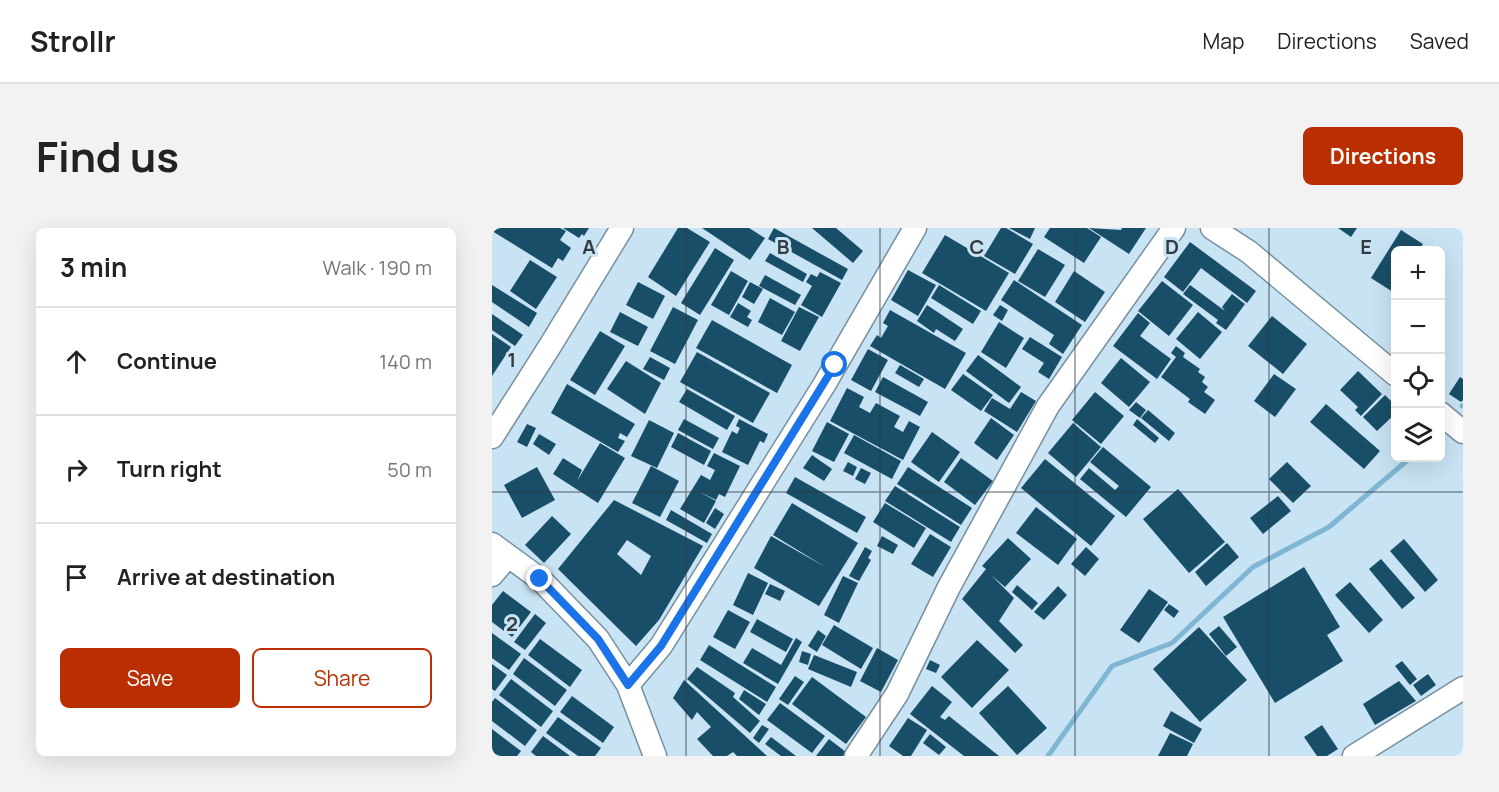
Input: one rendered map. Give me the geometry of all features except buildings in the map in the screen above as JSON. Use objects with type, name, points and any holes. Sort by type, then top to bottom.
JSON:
[{"type":"street","points":[[492,437],[621,228]]},
{"type":"street","points":[[628,685],[661,646],[824,385],[915,228]]},
{"type":"street","points":[[856,756],[897,694],[949,587],[1048,406],[1174,228]]},
{"type":"street","points":[[1212,228],[1249,252],[1391,372]]},
{"type":"street","points":[[1445,417],[1463,432]]},
{"type":"street","points":[[492,575],[500,550],[540,579],[598,639],[628,685],[655,756]]},
{"type":"street","points":[[1354,756],[1463,688]]},
{"type":"waterway","points":[[1048,756],[1112,666],[1172,643],[1253,567],[1329,527],[1405,462]]},
{"type":"route","points":[[540,579],[598,639],[628,685],[661,646],[835,365]]}]
